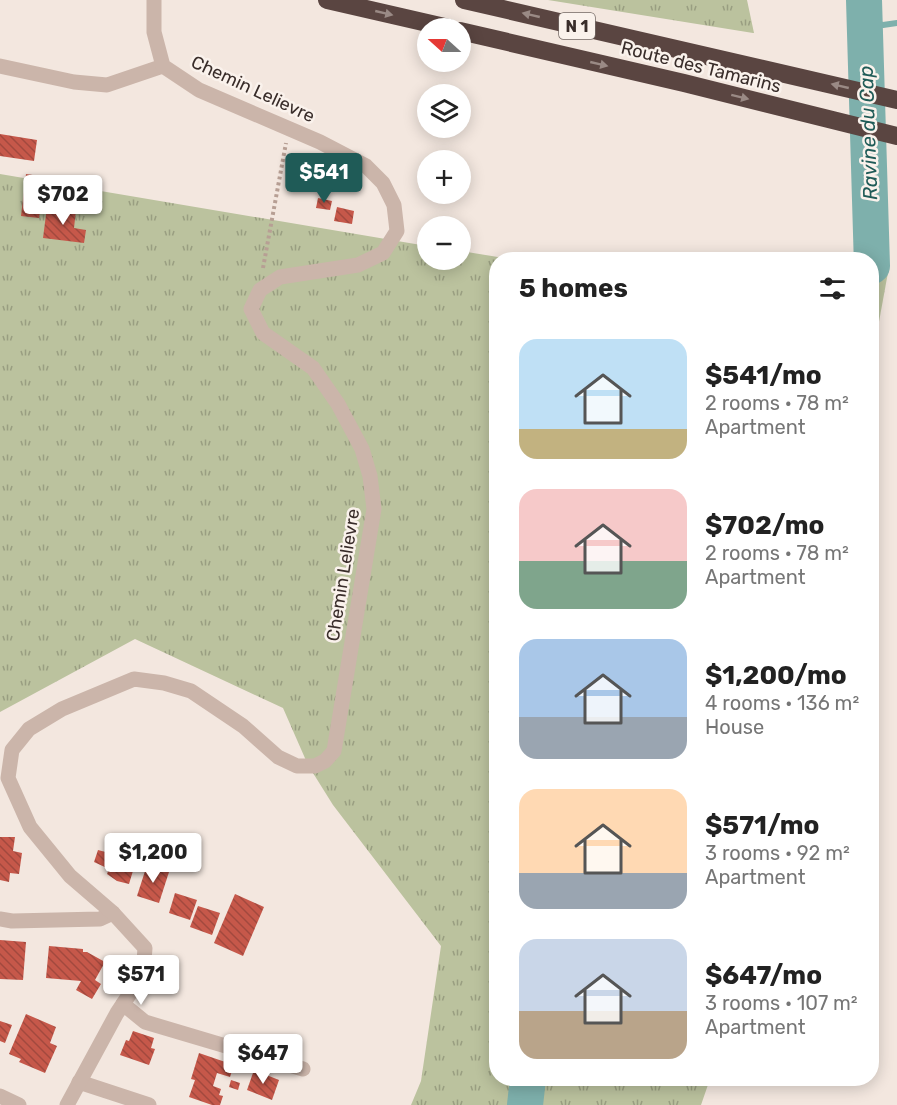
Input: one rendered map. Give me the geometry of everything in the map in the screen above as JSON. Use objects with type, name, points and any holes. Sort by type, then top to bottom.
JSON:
[{"type":"highway","points":[[327,0],[417,21]]},
{"type":"highway","name":"Route des Tamarins","points":[[464,0],[897,100]]},
{"type":"highway","name":"Route des Tamarins","points":[[471,34],[897,136]]},
{"type":"street","name":"Chemin Lelievre","points":[[113,913],[70,876],[30,826],[8,778],[12,750],[28,729],[62,709],[134,679],[164,683],[191,691],[243,726],[278,757],[297,766],[315,766],[325,761],[334,751],[374,509],[370,476],[353,430],[313,368],[263,333],[251,309],[260,290],[280,277],[358,265],[383,253],[397,231],[394,206],[383,183],[366,166],[288,128],[199,90],[163,66],[154,32],[154,0]]},
{"type":"street","points":[[0,66],[74,82],[107,85],[163,66]]},
{"type":"street","points":[[0,919],[12,921],[100,919],[113,913],[145,948],[143,974],[123,1004],[67,1105]]},
{"type":"street","points":[[123,1004],[145,1022],[303,1069]]},
{"type":"street","points":[[79,1082],[149,1105]]},
{"type":"street","points":[[0,1096],[19,1105]]},
{"type":"path","points":[[260,290],[288,128]]},
{"type":"green space","points":[[548,0],[747,0],[754,33],[753,33]]},
{"type":"green space","points":[[0,174],[417,244],[417,270],[471,270],[471,253],[489,256],[489,1086],[708,1086],[701,1105],[411,1105],[421,1081],[441,946],[333,805],[308,765],[283,708],[135,639],[0,712]]},
{"type":"green space","points":[[889,267],[879,322],[879,268]]},
{"type":"building","points":[[0,134],[37,140],[34,161],[0,156]]},
{"type":"building","points":[[26,174],[67,180],[65,190],[57,189],[55,201],[42,200],[39,218],[21,216]]},
{"type":"building","points":[[318,198],[332,201],[330,210],[316,208]]},
{"type":"building","points":[[47,207],[76,210],[74,228],[86,230],[84,243],[43,238]]},
{"type":"building","points":[[337,207],[354,211],[352,224],[334,221]]},
{"type":"building","points":[[0,837],[15,837],[13,851],[22,853],[19,874],[10,873],[9,882],[0,880]]},
{"type":"building","points":[[117,843],[139,851],[129,884],[117,881],[107,874],[109,869],[94,862],[98,850],[113,854]]},
{"type":"building","points":[[147,865],[169,872],[159,903],[137,896]]},
{"type":"building","points":[[175,893],[197,900],[190,920],[169,913]]},
{"type":"building","points":[[235,894],[264,907],[243,956],[214,943]]},
{"type":"building","points":[[198,906],[220,913],[212,935],[190,927]]},
{"type":"building","points":[[0,940],[26,942],[23,980],[0,979]]},
{"type":"building","points":[[49,946],[83,949],[83,952],[105,962],[95,980],[101,984],[92,999],[76,990],[81,981],[46,978]]},
{"type":"building","points":[[26,1014],[56,1027],[50,1043],[57,1046],[45,1073],[19,1062],[21,1059],[9,1054]]},
{"type":"building","points":[[0,1021],[12,1025],[5,1043],[0,1041]]},
{"type":"building","points":[[133,1031],[154,1038],[151,1048],[155,1049],[149,1065],[120,1055],[126,1040],[129,1041]]},
{"type":"building","points":[[199,1053],[234,1065],[230,1077],[217,1073],[213,1086],[221,1089],[219,1095],[223,1096],[220,1105],[212,1105],[189,1097],[195,1080],[191,1079]]},
{"type":"building","points":[[254,1070],[279,1080],[272,1100],[247,1090]]},
{"type":"building","points":[[231,1080],[240,1083],[238,1090],[229,1087]]},
{"type":"waterway","name":"Ravine du Cap","points":[[864,0],[872,252]]},
{"type":"waterway","points":[[864,19],[883,25],[897,23]]},
{"type":"waterway","name":"Ravine du Cap","points":[[525,1105],[527,1086]]}]
